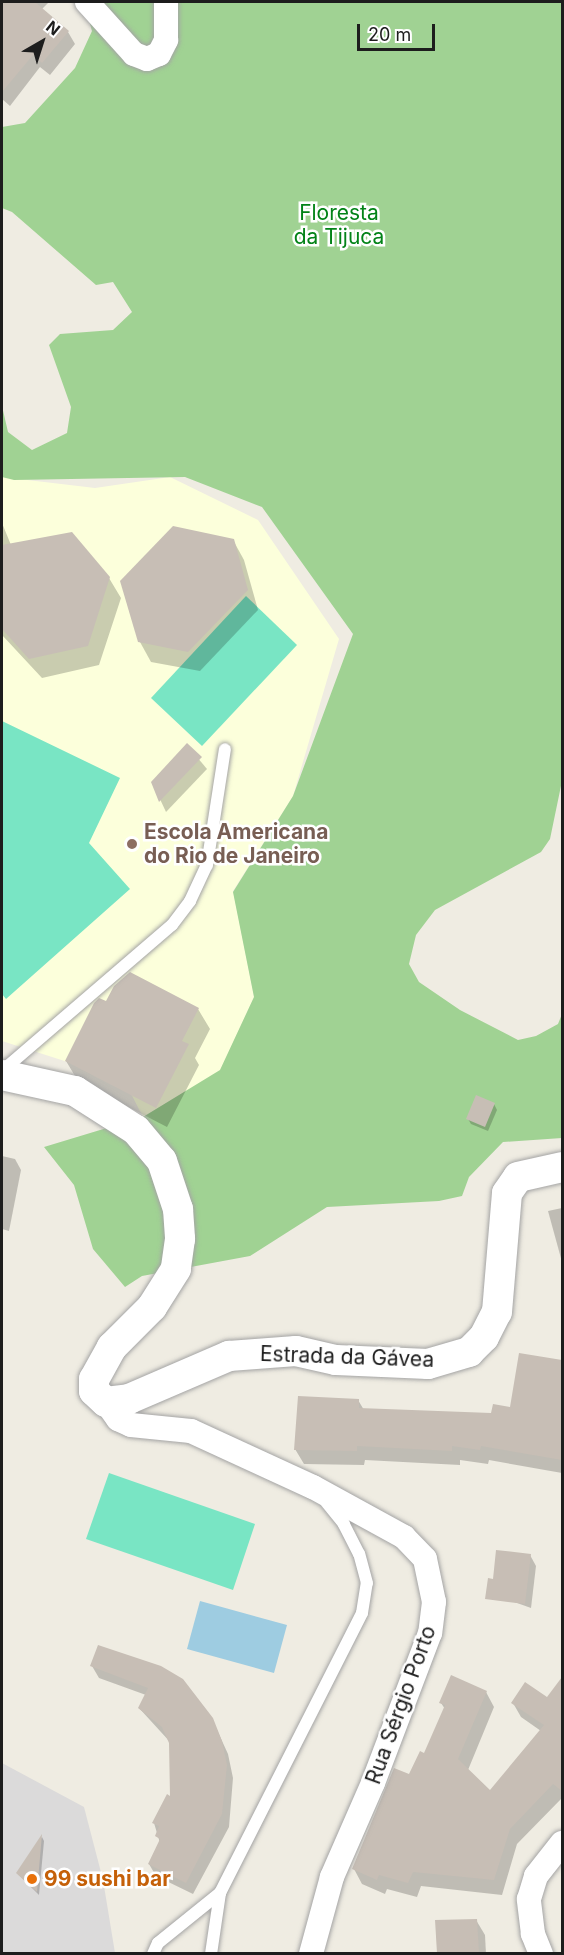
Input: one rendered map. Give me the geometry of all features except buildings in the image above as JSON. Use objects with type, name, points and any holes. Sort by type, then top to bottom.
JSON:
[{"type":"street","points":[[87,2],[128,48],[147,60],[159,54],[166,39],[166,2]]},
{"type":"street","points":[[2,1073],[75,1092],[136,1130],[162,1161],[178,1209],[180,1239],[176,1269],[152,1307],[112,1347],[94,1379],[94,1390],[106,1402]]},
{"type":"street","name":"Estrada da Gávea","points":[[106,1402],[129,1399],[229,1356],[296,1351],[336,1360],[428,1364],[469,1352],[484,1337],[497,1312],[507,1193],[518,1177],[562,1167]]},
{"type":"street","name":"Rua Sérgio Porto","points":[[106,1402],[118,1419],[131,1425],[191,1431],[313,1487],[404,1537],[425,1559],[434,1602],[430,1633],[374,1783],[332,1877],[311,1953]]},
{"type":"street","points":[[541,1953],[533,1934],[529,1899],[536,1876],[562,1843]]},
{"type":"lane","points":[[2,1073],[172,925],[190,901],[207,865],[225,749]]},
{"type":"lane","points":[[211,1953],[220,1893],[362,1613],[367,1583],[359,1554],[344,1524],[313,1487]]},
{"type":"lane","points":[[153,1953],[158,1943],[220,1893]]},
{"type":"shaded area","name":"Escola Americana do Rio de Janeiro","points":[[2,477],[95,488],[170,477],[258,520],[339,639],[293,796],[233,891],[254,997],[220,1071],[143,1117],[124,1080],[2,1041]]},
{"type":"shaded area","points":[[2,1763],[84,1807],[103,1880],[115,1953],[2,1953]]},
{"type":"green space","name":"Floresta da Tijuca","points":[[84,2],[562,2],[562,781],[550,839],[541,852],[435,910],[416,935],[409,964],[419,982],[460,1010],[518,1040],[536,1036],[558,1024],[562,1014],[562,1138],[503,1142],[469,1177],[462,1196],[439,1201],[327,1207],[250,1256],[142,1276],[125,1287],[93,1249],[74,1185],[44,1147],[143,1117],[220,1070],[254,997],[233,892],[293,796],[353,634],[262,507],[185,477],[14,480],[2,477],[2,406],[8,432],[32,450],[67,433],[71,407],[49,345],[60,334],[113,330],[132,312],[113,282],[96,285],[12,212],[2,208],[2,127],[25,123],[75,68],[92,31]]},
{"type":"green space","points":[[246,596],[297,645],[202,746],[151,698]]},
{"type":"green space","points":[[2,721],[120,778],[89,843],[130,889],[6,999],[2,994]]},
{"type":"green space","points":[[109,1473],[255,1524],[233,1590],[86,1539]]},
{"type":"water","points":[[200,1601],[287,1625],[274,1673],[187,1649]]},
{"type":"place","name":"Escola Americana do Rio de Janeiro","points":[[132,844]]},
{"type":"place","name":"99 sushi bar","points":[[32,1879]]}]
